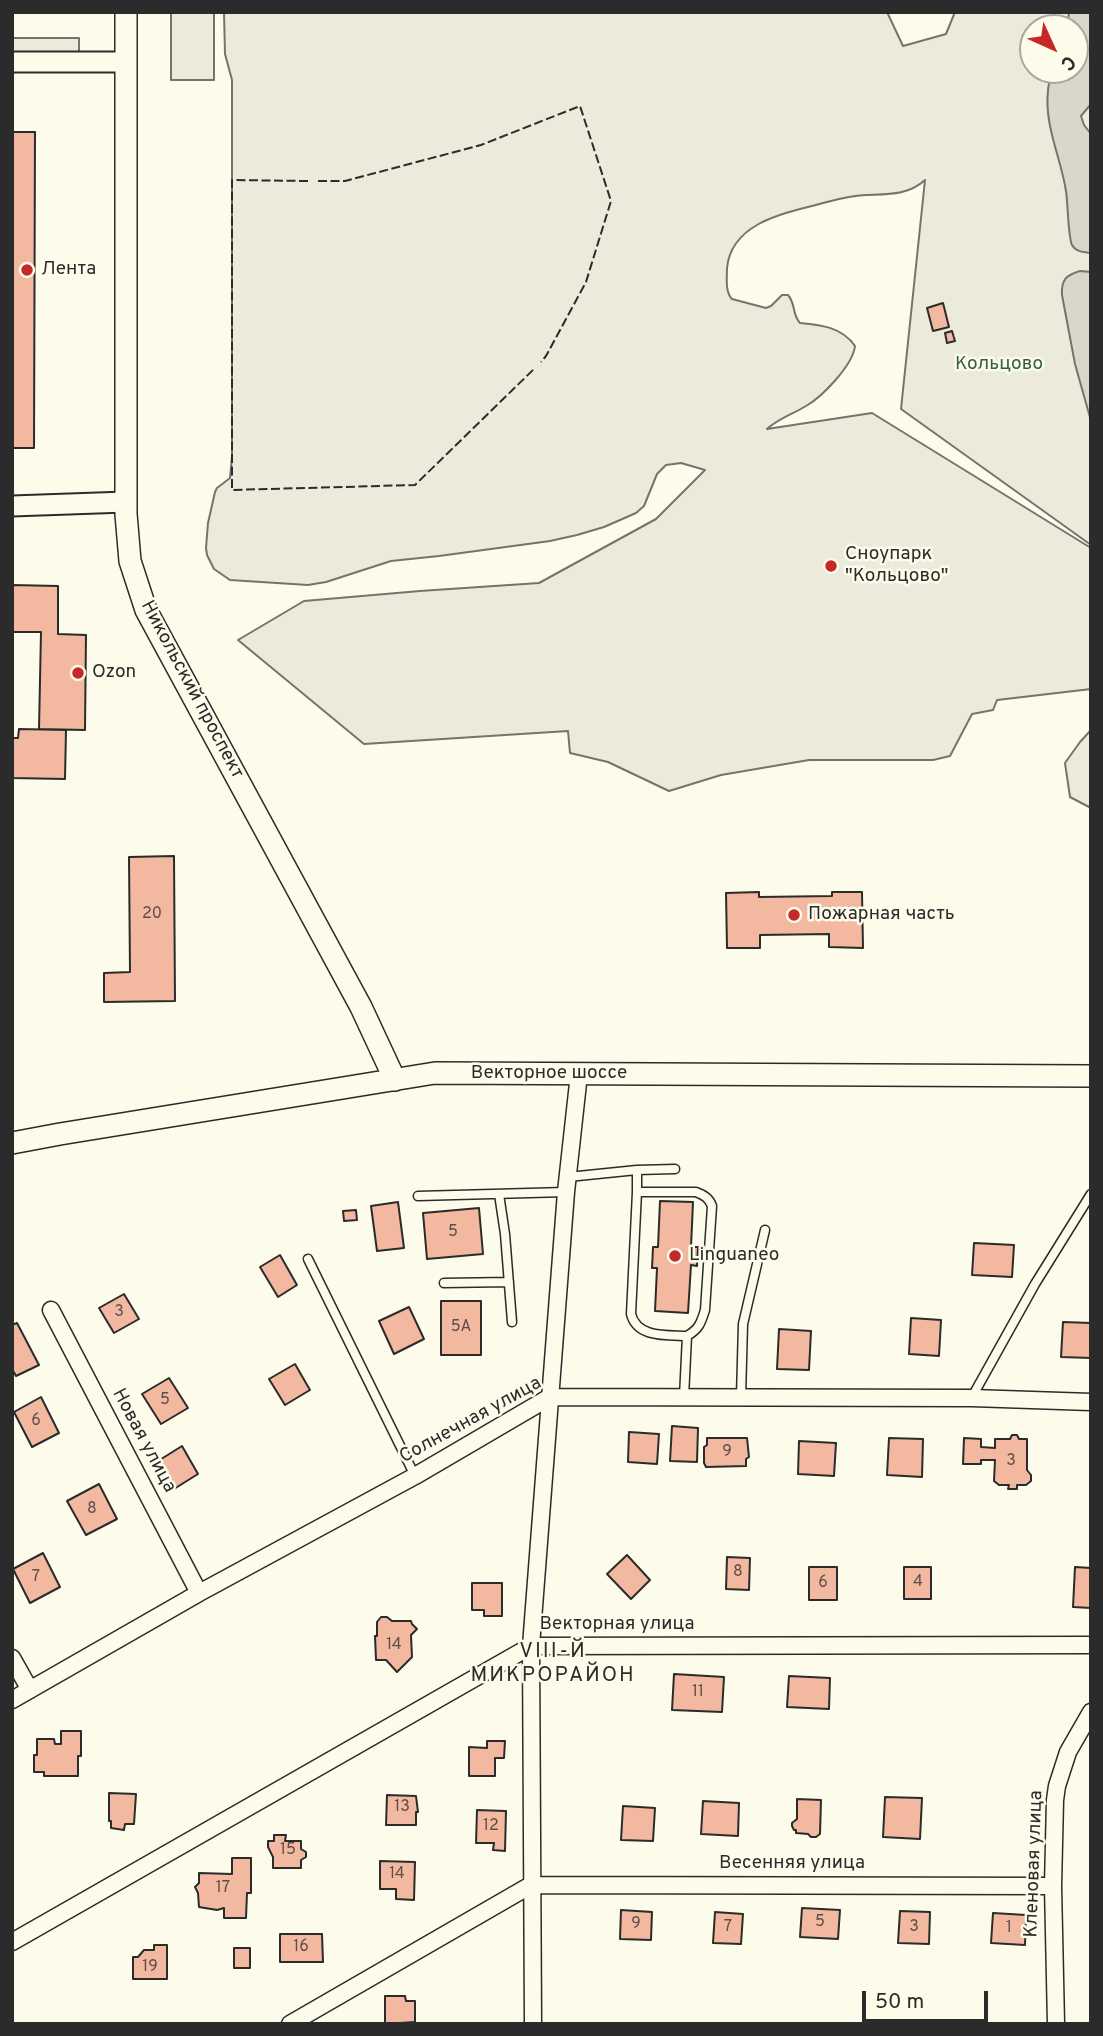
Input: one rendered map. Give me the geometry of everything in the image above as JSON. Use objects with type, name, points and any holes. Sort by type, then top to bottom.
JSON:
[{"type":"main road","name":"Никольский проспект","points":[[126,12],[126,502],[130,561],[146,610],[356,998],[395,1080]]},
{"type":"main road","name":"Векторное шоссе","points":[[12,1143],[435,1073],[1091,1076]]},
{"type":"street","points":[[12,62],[126,62]]},
{"type":"street","points":[[12,506],[126,502]]},
{"type":"street","points":[[533,2024],[531,1646],[567,1185],[579,1074]]},
{"type":"street","name":"Новая улица","points":[[51,1310],[199,1592]]},
{"type":"street","name":"Солнечная улица","points":[[12,1700],[199,1592],[415,1476],[550,1397],[972,1398],[1091,1402]]},
{"type":"street","name":"Векторная улица","points":[[12,1942],[531,1646],[1091,1645]]},
{"type":"street","points":[[12,1658],[30,1690]]},
{"type":"street","name":"Кленовая улица","points":[[1056,2024],[1053,1886],[1055,1801],[1068,1752],[1091,1712]]},
{"type":"street","points":[[290,2024],[531,1885]]},
{"type":"street","name":"Весенняя улица","points":[[531,1885],[1053,1886]]},
{"type":"lane","points":[[418,1196],[499,1194],[567,1185],[637,1170],[676,1169]]},
{"type":"lane","points":[[637,1170],[631,1314],[633,1322],[649,1333],[687,1336],[701,1324],[705,1310],[712,1206],[710,1201],[696,1192],[637,1192]]},
{"type":"lane","points":[[499,1194],[512,1322]]},
{"type":"lane","points":[[972,1398],[1035,1284],[1091,1194]]},
{"type":"lane","points":[[741,1397],[743,1324],[765,1230]]},
{"type":"lane","points":[[308,1259],[415,1476]]},
{"type":"lane","points":[[444,1283],[509,1282]]},
{"type":"lane","points":[[684,1397],[687,1336]]},
{"type":"green space","name":"Кольцово","points":[[224,12],[887,12],[903,46],[946,34],[955,12],[1091,12],[1091,545],[901,409],[925,180],[898,193],[839,199],[785,213],[758,224],[737,242],[730,254],[727,280],[728,293],[732,299],[766,308],[782,295],[788,295],[800,323],[837,331],[855,346],[849,362],[828,388],[813,402],[767,429],[872,413],[1091,548],[1091,689],[997,700],[993,710],[972,714],[950,756],[933,760],[809,760],[721,775],[669,791],[608,762],[570,753],[568,731],[364,744],[238,640],[304,601],[539,583],[656,519],[705,470],[681,463],[666,465],[657,474],[644,506],[636,513],[604,527],[550,541],[391,561],[326,582],[308,585],[230,580],[214,569],[206,548],[208,523],[215,492],[230,478],[232,456],[232,80],[225,54]]},
{"type":"green space","points":[[1091,730],[1091,808],[1070,797],[1065,763]]},
{"type":"shaded area","points":[[171,12],[214,12],[214,80],[171,80]]},
{"type":"shaded area","points":[[1091,12],[1091,104],[1081,116],[1091,134],[1091,253],[1078,250],[1071,241],[1064,179],[1048,116],[1049,84],[1089,84],[1089,14],[1069,14]]},
{"type":"shaded area","points":[[12,38],[79,38],[79,52],[12,52]]},
{"type":"shaded area","points":[[1080,271],[1091,272],[1091,421],[1075,364],[1062,295],[1065,279]]},
{"type":"building","points":[[12,132],[35,132],[34,448],[12,448]]},
{"type":"building","points":[[943,303],[949,327],[933,331],[927,308]]},
{"type":"building","points":[[952,331],[955,341],[947,343],[945,333]]},
{"type":"building","points":[[12,585],[58,586],[58,634],[86,635],[85,730],[39,729],[41,632],[12,632]]},
{"type":"building","points":[[19,729],[66,730],[65,779],[12,778],[12,738],[18,738]]},
{"type":"building","points":[[174,856],[175,1001],[104,1002],[104,973],[130,972],[129,857]]},
{"type":"building","name":"Пожарная часть","points":[[759,892],[759,897],[832,896],[832,892],[862,892],[863,948],[829,947],[829,934],[760,935],[760,948],[727,948],[726,893]]},
{"type":"building","name":"Linguaneo","points":[[660,1201],[693,1202],[691,1247],[698,1247],[697,1266],[691,1265],[688,1313],[655,1311],[657,1268],[652,1268],[653,1247],[658,1247]]},
{"type":"building","points":[[398,1202],[404,1248],[377,1251],[371,1206]]},
{"type":"building","points":[[479,1208],[483,1254],[427,1259],[423,1213]]},
{"type":"building","points":[[356,1210],[357,1220],[344,1221],[343,1211]]},
{"type":"building","points":[[974,1243],[1014,1245],[1012,1277],[972,1275]]},
{"type":"building","points":[[280,1255],[297,1285],[278,1297],[260,1267]]},
{"type":"building","points":[[124,1294],[139,1319],[114,1333],[99,1308]]},
{"type":"building","points":[[441,1301],[481,1301],[481,1355],[441,1355]]},
{"type":"building","points":[[409,1307],[424,1339],[394,1354],[379,1321]]},
{"type":"building","points":[[911,1318],[941,1320],[939,1356],[909,1354]]},
{"type":"building","points":[[1063,1322],[1091,1323],[1091,1358],[1061,1357]]},
{"type":"building","points":[[17,1323],[39,1365],[16,1376],[12,1369],[12,1325]]},
{"type":"building","points":[[779,1329],[811,1331],[809,1370],[777,1369]]},
{"type":"building","points":[[295,1364],[310,1390],[285,1405],[269,1379]]},
{"type":"building","points":[[169,1378],[188,1408],[161,1424],[142,1394]]},
{"type":"building","points":[[41,1397],[59,1433],[32,1447],[14,1412]]},
{"type":"building","points":[[672,1426],[698,1428],[697,1462],[670,1461]]},
{"type":"building","points":[[629,1432],[659,1434],[657,1464],[628,1462]]},
{"type":"building","points":[[1012,1435],[1027,1439],[1027,1470],[1031,1481],[1026,1485],[1008,1489],[1009,1485],[999,1485],[994,1481],[995,1460],[981,1460],[981,1464],[963,1464],[964,1438],[981,1439],[981,1447],[995,1448],[995,1439],[1010,1439]]},
{"type":"building","points":[[707,1438],[747,1438],[749,1457],[746,1459],[746,1466],[706,1467],[704,1447],[707,1445]]},
{"type":"building","points":[[889,1438],[923,1439],[922,1477],[887,1475]]},
{"type":"building","points":[[799,1441],[836,1443],[834,1476],[798,1474]]},
{"type":"building","points":[[182,1446],[198,1474],[174,1489],[158,1461]]},
{"type":"building","points":[[99,1484],[117,1519],[86,1535],[67,1501]]},
{"type":"building","points":[[43,1553],[60,1587],[30,1603],[13,1569]]},
{"type":"building","points":[[627,1555],[650,1580],[631,1599],[607,1574]]},
{"type":"building","points":[[727,1557],[750,1558],[749,1590],[726,1589]]},
{"type":"building","points":[[809,1567],[837,1567],[837,1600],[809,1600]]},
{"type":"building","points":[[904,1567],[931,1567],[931,1599],[904,1599]]},
{"type":"building","points":[[1075,1567],[1091,1568],[1091,1608],[1073,1607]]},
{"type":"building","points":[[472,1583],[502,1583],[502,1616],[484,1616],[484,1610],[472,1610]]},
{"type":"building","points":[[381,1617],[392,1621],[411,1621],[417,1629],[411,1635],[412,1657],[397,1672],[386,1660],[376,1660],[375,1636],[377,1622]]},
{"type":"building","points":[[674,1674],[724,1677],[722,1712],[672,1710]]},
{"type":"building","points":[[789,1676],[830,1678],[829,1709],[787,1707]]},
{"type":"building","points":[[61,1731],[81,1731],[78,1776],[44,1776],[44,1772],[34,1772],[37,1739],[54,1739],[55,1744],[61,1744]]},
{"type":"building","points":[[487,1741],[505,1741],[504,1758],[495,1758],[495,1776],[469,1776],[469,1747],[487,1748]]},
{"type":"building","points":[[109,1793],[136,1794],[134,1824],[125,1824],[124,1830],[111,1828]]},
{"type":"building","points":[[387,1795],[416,1796],[416,1825],[386,1825]]},
{"type":"building","points":[[885,1797],[922,1798],[920,1839],[883,1837]]},
{"type":"building","points":[[797,1799],[821,1800],[820,1834],[816,1837],[796,1833],[792,1826],[797,1819]]},
{"type":"building","points":[[703,1801],[739,1803],[738,1836],[701,1834]]},
{"type":"building","points":[[623,1806],[655,1808],[653,1841],[621,1840]]},
{"type":"building","points":[[477,1810],[506,1811],[505,1851],[493,1850],[494,1843],[476,1843]]},
{"type":"building","points":[[274,1835],[286,1835],[285,1841],[301,1841],[301,1849],[306,1852],[306,1857],[301,1860],[301,1868],[273,1868],[268,1841],[274,1841]]},
{"type":"building","points":[[232,1858],[251,1858],[251,1893],[247,1893],[246,1918],[224,1918],[224,1908],[217,1910],[199,1907],[195,1887],[199,1883],[199,1873],[232,1874]]},
{"type":"building","points":[[380,1861],[415,1862],[414,1900],[396,1899],[396,1889],[380,1889]]},
{"type":"building","points":[[802,1908],[840,1910],[838,1939],[800,1937]]},
{"type":"building","points":[[621,1910],[652,1912],[651,1940],[620,1939]]},
{"type":"building","points":[[900,1911],[930,1912],[929,1944],[898,1943]]},
{"type":"building","points":[[715,1912],[743,1914],[741,1944],[713,1943]]},
{"type":"building","points":[[993,1913],[1026,1915],[1025,1945],[991,1943]]},
{"type":"building","points":[[280,1934],[322,1934],[323,1962],[280,1962]]},
{"type":"building","points":[[154,1945],[167,1945],[167,1979],[133,1979],[133,1957],[138,1957],[144,1950],[154,1950]]},
{"type":"building","points":[[234,1948],[250,1948],[250,1968],[234,1968]]},
{"type":"building","points":[[385,1996],[405,1996],[406,2001],[415,2001],[415,2022],[385,2024]]},
{"type":"fence","points":[[318,181],[345,181],[481,145],[580,106],[611,201],[586,282],[541,362]]},
{"type":"fence","points":[[308,181],[232,180],[232,490],[415,485],[535,368]]},
{"type":"place","name":"Лента","points":[[27,270]]},
{"type":"place","name":"Сноупарк \"Кольцово\"","points":[[831,566]]},
{"type":"place","name":"Ozon","points":[[78,673]]},
{"type":"place","name":"Пожарная часть","points":[[794,915]]},
{"type":"place","name":"Linguaneo","points":[[675,1256]]},
{"type":"district","name":"VIII-Й МИКРОРАЙОН","points":[[553,1665]]}]
